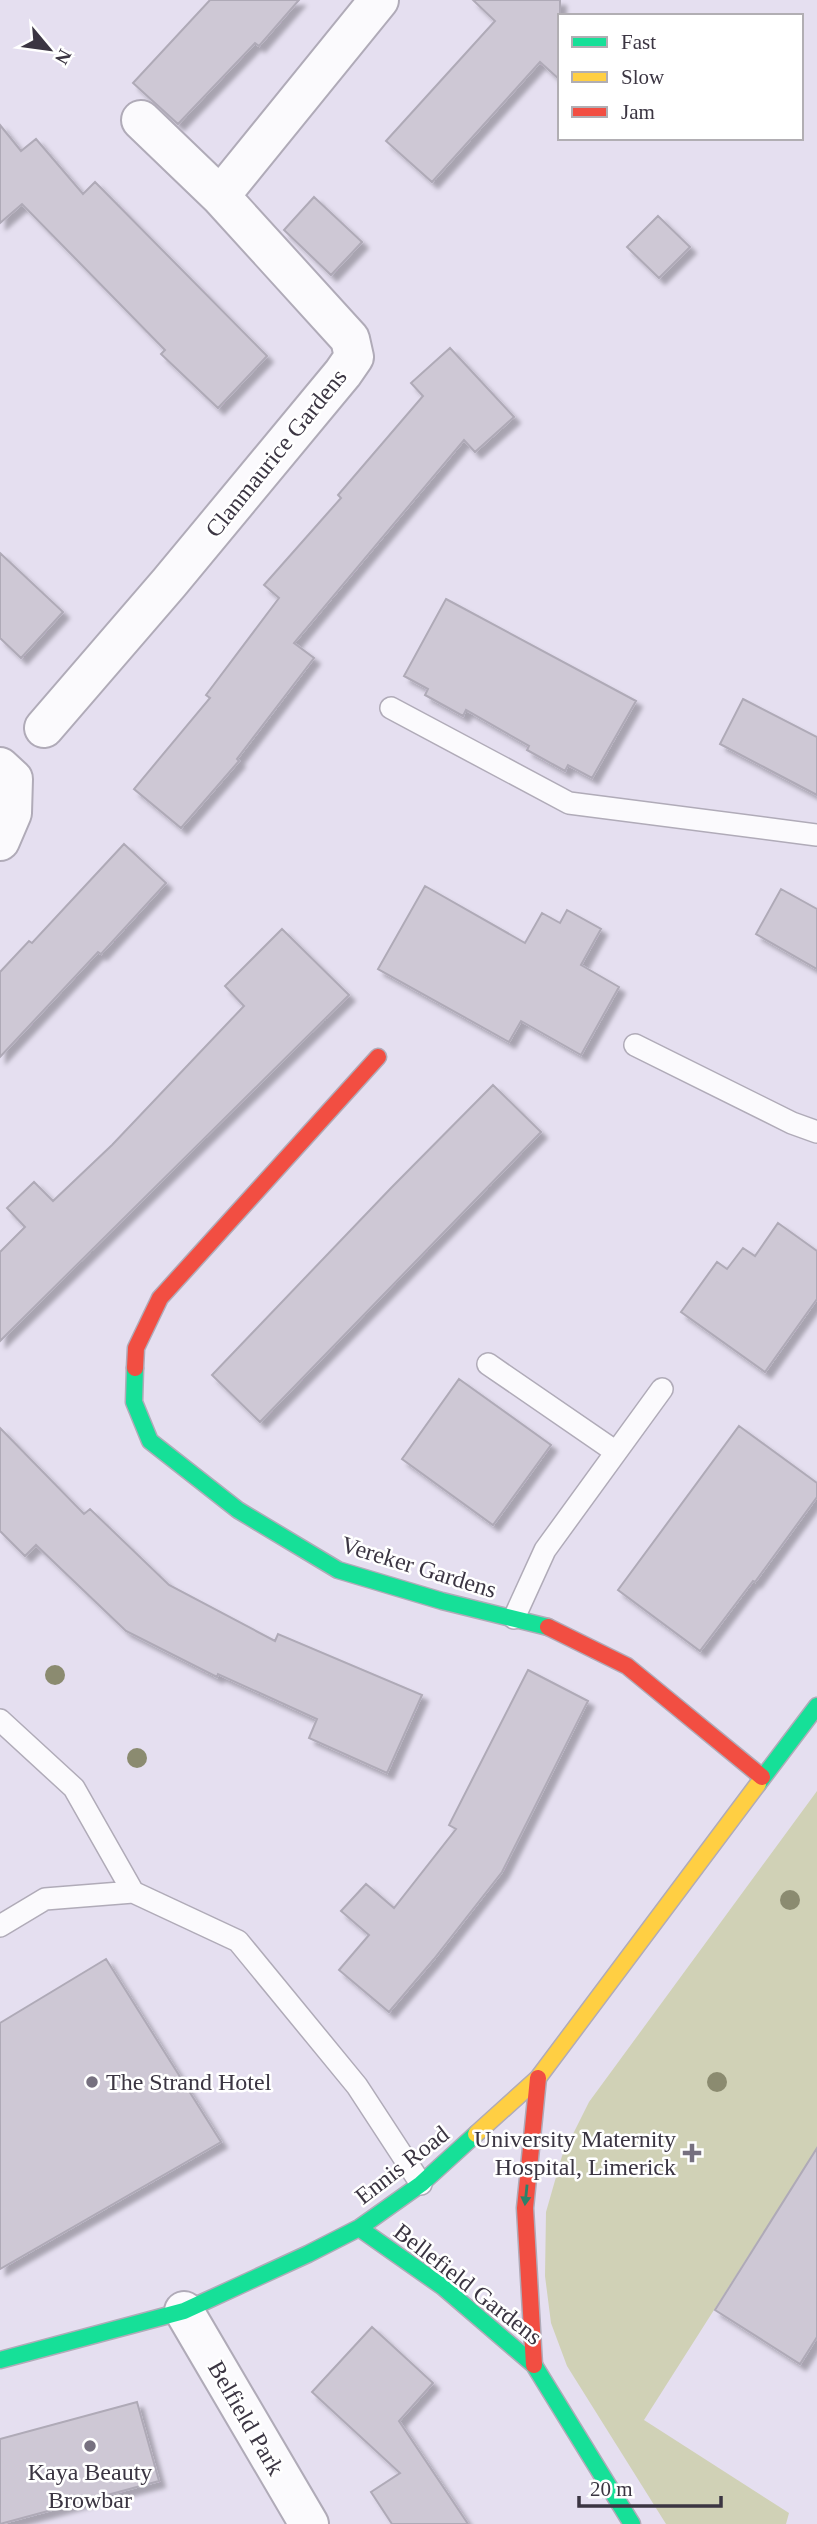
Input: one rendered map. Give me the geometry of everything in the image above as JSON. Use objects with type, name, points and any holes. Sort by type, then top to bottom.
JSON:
[{"type":"street","points":[[220,196],[379,0]]},
{"type":"street","name":"Clanmaurice Gardens","points":[[44,728],[354,357],[350,339],[220,196],[141,120]]},
{"type":"street","points":[[0,767],[13,779],[12,813],[0,841]]},
{"type":"street","name":"Vereker Gardens","points":[[378,1056],[160,1298],[136,1348],[134,1402],[150,1441],[238,1510],[338,1570],[442,1601],[547,1626],[627,1666],[762,1777]]},
{"type":"street","name":"Ennis Road","points":[[0,2360],[184,2311],[359,2228],[421,2184],[538,2078],[817,1706]]},
{"type":"street","points":[[534,2365],[525,2208],[538,2078]]},
{"type":"street","name":"Bellefield Gardens","points":[[359,2228],[443,2287],[534,2365],[632,2524]]},
{"type":"street","name":"Belfield Park","points":[[184,2311],[309,2524]]},
{"type":"lane","points":[[391,708],[569,803],[817,835]]},
{"type":"lane","points":[[635,1045],[792,1123],[817,1132]]},
{"type":"lane","points":[[488,1364],[616,1452]]},
{"type":"lane","points":[[514,1618],[545,1550],[662,1389]]},
{"type":"lane","points":[[0,1720],[74,1788],[132,1892]]},
{"type":"lane","points":[[0,1926],[45,1899],[132,1892],[238,1941],[357,2086],[421,2184]]},
{"type":"green space","name":"University Maternity Hospital, Limerick","points":[[817,1791],[817,2148],[644,2420],[789,2513],[786,2524],[666,2524],[567,2366],[551,2323],[545,2276],[546,2212],[562,2156],[589,2102]]},
{"type":"building","points":[[210,0],[299,0],[259,46],[255,43],[178,124],[133,83]]},
{"type":"building","points":[[473,0],[560,0],[558,78],[540,62],[432,182],[386,141],[495,21]]},
{"type":"building","points":[[0,125],[21,151],[36,139],[83,194],[95,182],[267,356],[218,408],[161,354],[165,350],[22,204],[0,223]]},
{"type":"building","points":[[314,197],[362,242],[331,275],[284,230]]},
{"type":"building","points":[[658,216],[690,247],[659,278],[627,247]]},
{"type":"building","points":[[450,348],[514,417],[475,452],[464,440],[294,643],[314,658],[237,759],[239,761],[181,828],[134,789],[210,698],[206,695],[279,598],[264,585],[341,498],[338,495],[423,396],[411,383]]},
{"type":"building","points":[[0,553],[63,612],[21,658],[0,638]]},
{"type":"building","points":[[446,599],[636,701],[592,778],[568,765],[565,771],[527,750],[529,746],[466,710],[463,716],[425,695],[428,689],[404,676]]},
{"type":"building","points":[[743,699],[817,737],[817,795],[720,744]]},
{"type":"building","points":[[124,844],[166,883],[0,1057],[0,972],[29,941],[32,943]]},
{"type":"building","points":[[425,886],[525,943],[542,913],[560,923],[567,910],[601,929],[581,965],[619,987],[581,1055],[521,1021],[509,1042],[378,969]]},
{"type":"building","points":[[781,889],[817,909],[817,969],[756,934]]},
{"type":"building","points":[[282,929],[349,995],[0,1341],[0,1252],[25,1227],[7,1208],[34,1182],[53,1201],[112,1145],[244,1006],[225,986]]},
{"type":"building","points":[[493,1085],[541,1132],[260,1422],[212,1375]]},
{"type":"building","points":[[778,1223],[817,1251],[817,1299],[765,1372],[681,1312],[717,1262],[727,1269],[743,1248],[755,1256]]},
{"type":"building","points":[[459,1379],[551,1445],[493,1525],[402,1459]]},
{"type":"building","points":[[739,1426],[817,1483],[817,1497],[700,1651],[618,1590]]},
{"type":"building","points":[[0,1428],[84,1514],[90,1509],[169,1585],[275,1641],[278,1634],[422,1695],[387,1773],[309,1738],[317,1719],[218,1674],[217,1677],[126,1631],[36,1545],[25,1556],[0,1531]]},
{"type":"building","points":[[528,1670],[588,1701],[502,1872],[389,2012],[339,1970],[369,1935],[341,1911],[366,1884],[394,1908],[456,1829],[449,1825]]},
{"type":"building","name":"The Strand Hotel","points":[[106,1959],[221,2142],[0,2269],[0,2023]]},
{"type":"building","points":[[817,2148],[817,2337],[800,2364],[715,2310]]},
{"type":"building","points":[[372,2327],[433,2383],[399,2421],[468,2524],[392,2524],[371,2492],[400,2473],[312,2392]]},
{"type":"building","points":[[137,2402],[159,2481],[0,2524],[0,2439]]},
{"type":"traffic: fast","points":[[135,1368],[134,1402],[150,1441],[238,1510],[338,1570],[442,1601],[548,1627]]},
{"type":"traffic: fast","points":[[758,1784],[817,1706]]},
{"type":"traffic: fast","points":[[0,2360],[184,2311],[308,2254],[359,2228],[421,2184],[476,2134]]},
{"type":"traffic: fast","points":[[359,2228],[443,2287],[534,2365],[632,2524]]},
{"type":"traffic: slow","points":[[476,2134],[538,2078],[758,1784]]},
{"type":"traffic: jam","points":[[135,1368],[136,1348],[160,1298],[378,1057]]},
{"type":"traffic: jam","points":[[548,1627],[627,1666],[762,1777]]},
{"type":"traffic: jam","points":[[534,2365],[525,2208],[538,2078]]},
{"type":"place","name":"The Strand Hotel","points":[[92,2082]]},
{"type":"place","name":"University Maternity Hospital, Limerick","points":[[692,2153]]},
{"type":"place","name":"Kaya Beauty Browbar","points":[[90,2446]]}]
